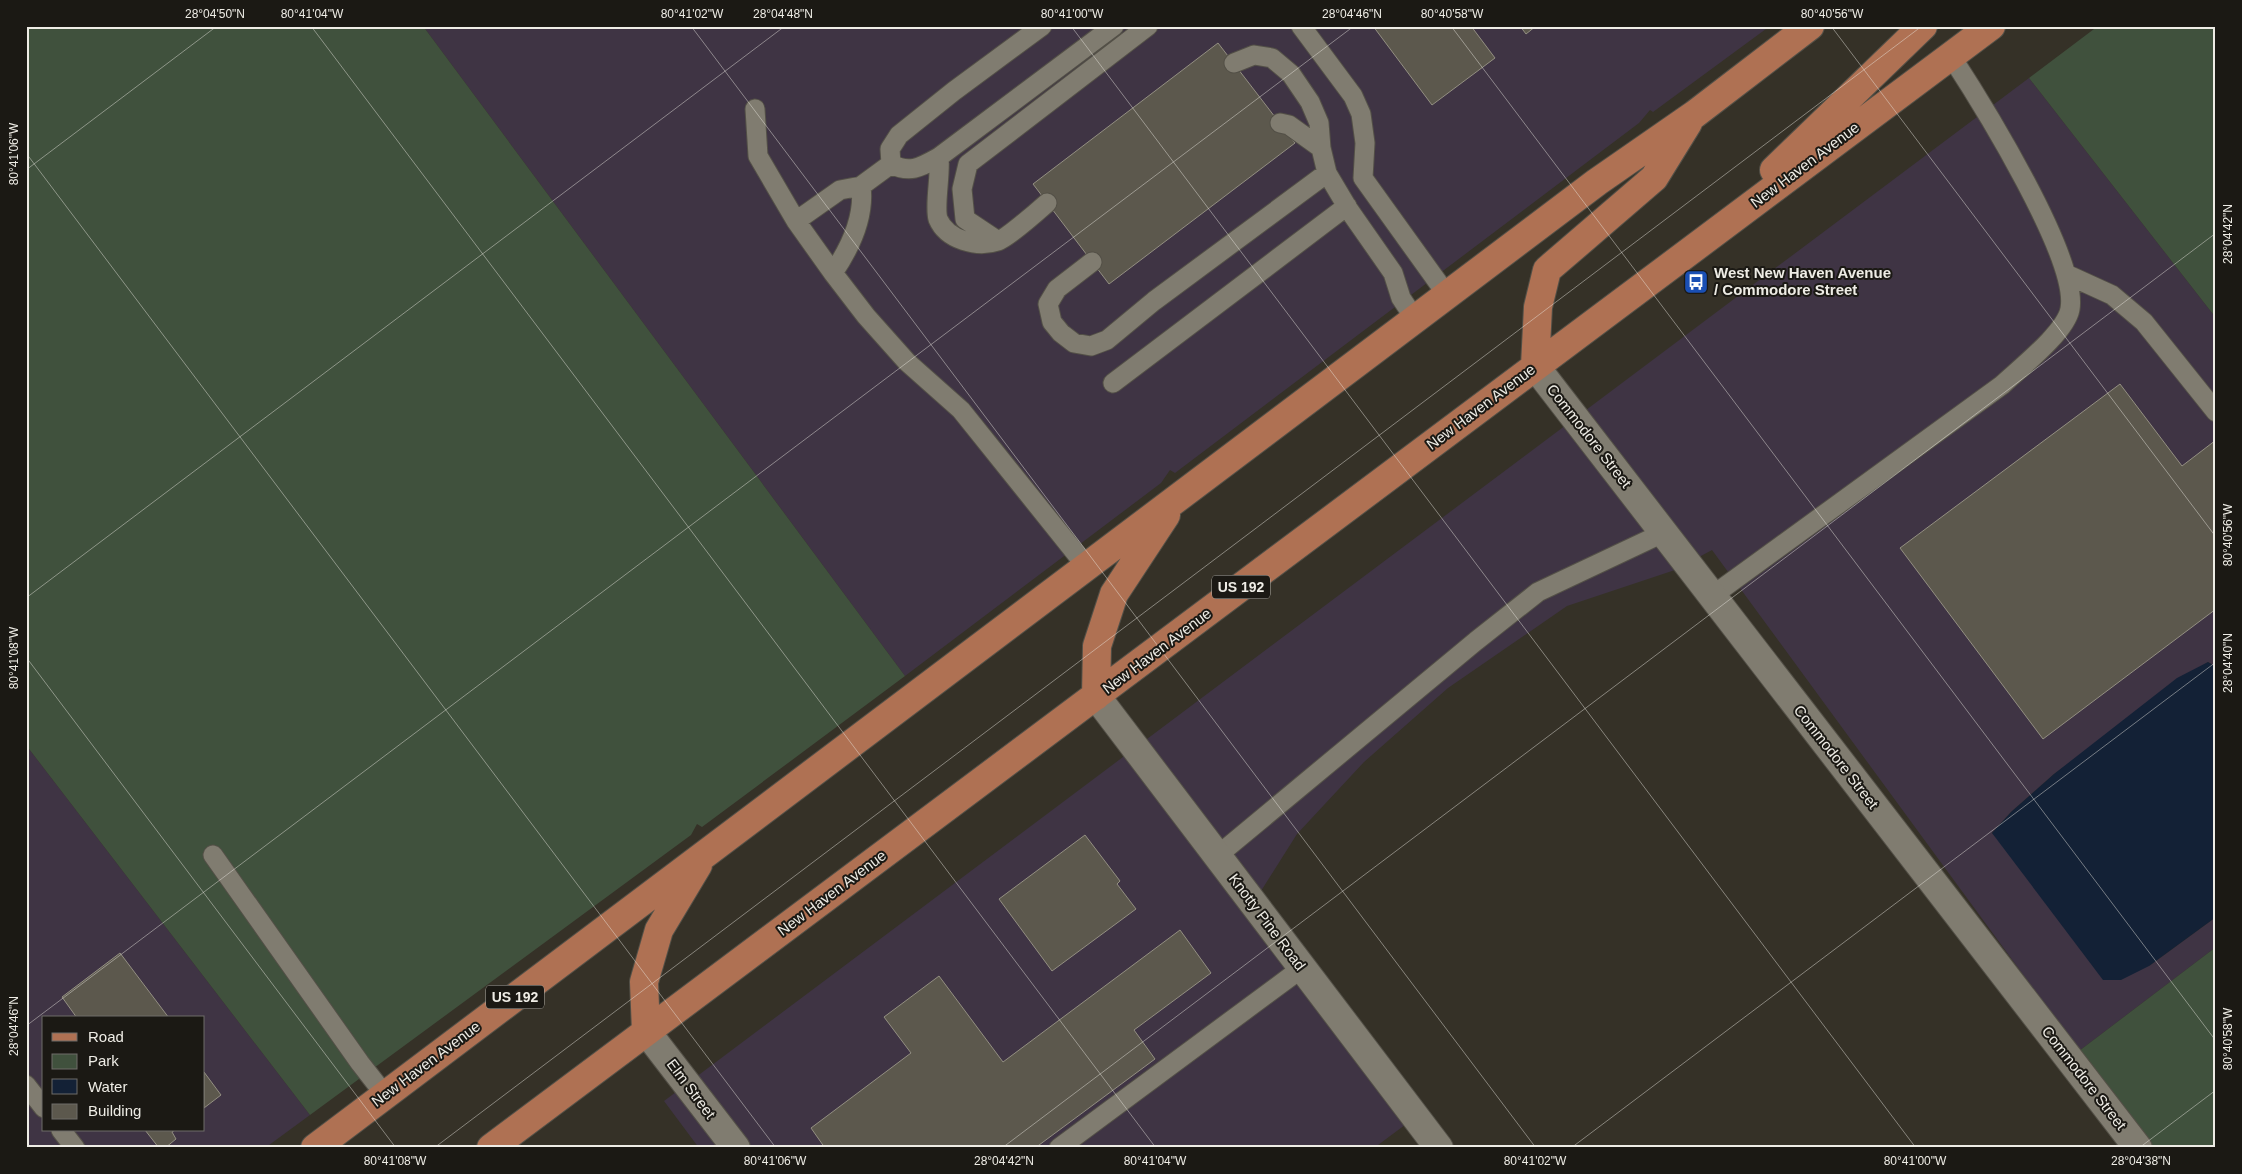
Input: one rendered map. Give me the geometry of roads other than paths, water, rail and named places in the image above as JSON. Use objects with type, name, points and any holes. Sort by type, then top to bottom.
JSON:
[{"type":"main road","name":"New Haven Avenue","points":[[315,1148],[705,852],[1597,182],[1694,114],[1810,26]]},
{"type":"main road","points":[[1692,249],[1923,26]]},
{"type":"main road","name":"New Haven Avenue","points":[[491,1148],[1991,26]]},
{"type":"main road","points":[[1534,366],[1538,308],[1547,270],[1654,178],[1694,114]]},
{"type":"main road","points":[[1096,696],[1097,646],[1114,594],[1176,499]]},
{"type":"main road","points":[[646,1031],[644,982],[659,930],[705,852]]},
{"type":"street","name":"Commodore Street","points":[[1534,366],[2138,1148]]},
{"type":"street","name":"Knotty Pine Road","points":[[1096,696],[1439,1148]]},
{"type":"street","name":"Elm Street","points":[[646,1031],[736,1148]]},
{"type":"lane","points":[[891,164],[890,149],[899,135],[954,91],[1042,26]]},
{"type":"lane","points":[[891,164],[902,170],[921,167],[939,157],[1114,26]]},
{"type":"lane","points":[[998,241],[965,219],[962,189],[968,164],[1148,26]]},
{"type":"lane","points":[[1301,26],[1353,96],[1361,114],[1365,143],[1363,178],[1447,295]]},
{"type":"lane","points":[[1234,63],[1254,55],[1272,58],[1291,74],[1310,102],[1320,123],[1321,148],[1327,173],[1393,273],[1401,298],[1415,319]]},
{"type":"lane","points":[[1712,596],[2002,385],[2045,345],[2066,319],[2070,309],[2070,297],[2066,274],[2034,198],[1995,124],[1951,56]]},
{"type":"lane","points":[[755,109],[758,156],[796,221],[866,316],[907,362],[961,410],[1086,566]]},
{"type":"lane","points":[[1280,123],[1289,125],[1321,148]]},
{"type":"lane","points":[[939,157],[941,171],[938,218],[947,234],[971,243],[998,241],[1047,203]]},
{"type":"lane","points":[[796,221],[840,190],[861,186],[891,164]]},
{"type":"lane","points":[[1092,262],[1056,289],[1048,304],[1052,322],[1061,333],[1074,343],[1090,346],[1107,340],[1154,301],[1327,173]]},
{"type":"lane","points":[[833,272],[846,254],[862,210],[861,186]]},
{"type":"lane","points":[[1112,383],[1347,206]]},
{"type":"lane","points":[[2066,274],[2112,295],[2144,322],[2216,412]]},
{"type":"lane","points":[[1217,856],[1476,641],[1538,592],[1663,533]]},
{"type":"lane","points":[[213,855],[360,1063],[385,1095]]},
{"type":"lane","points":[[1059,1148],[1302,968]]},
{"type":"lane","points":[[26,1085],[42,1105]]},
{"type":"lane","points":[[63,1132],[75,1148]]},
{"type":"water","points":[[2208,662],[2216,667],[2216,917],[2149,966],[2121,980],[2103,980],[1992,833],[2011,812],[2054,774],[2177,678]]},
{"type":"place","name":"West New Haven Avenue / Commodore Street","points":[[1696,282]]}]
